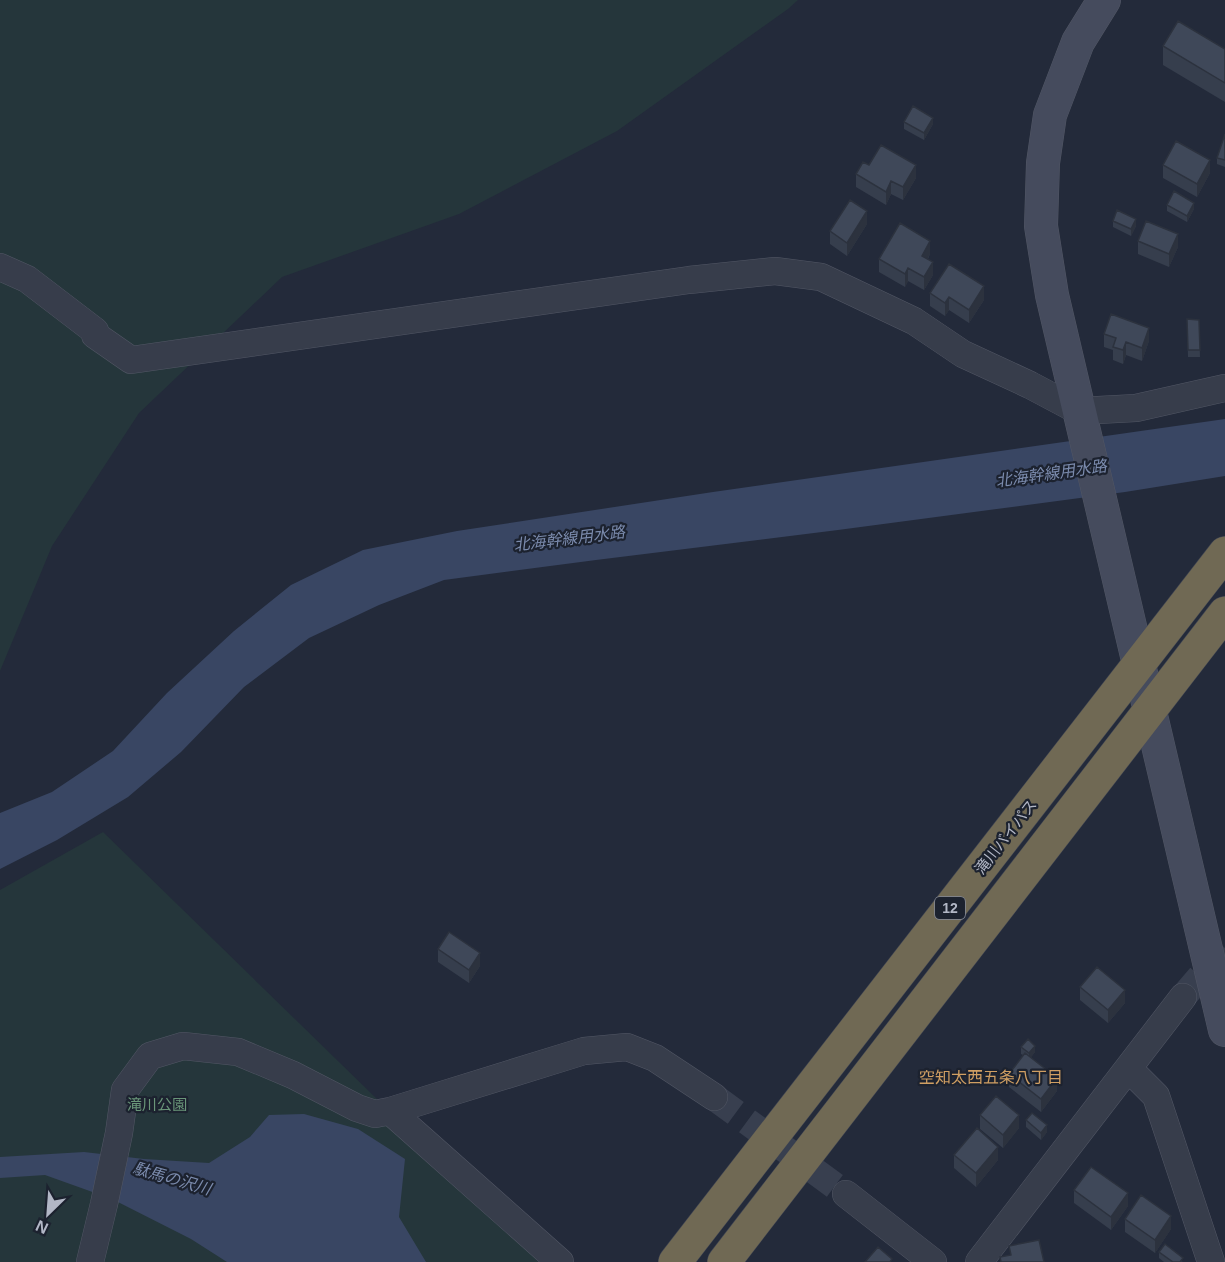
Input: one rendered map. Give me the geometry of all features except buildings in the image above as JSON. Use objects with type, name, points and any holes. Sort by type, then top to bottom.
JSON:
[{"type":"highway","name":"滝川バイパス","points":[[675,1262],[1225,553]]},
{"type":"highway","name":"12","points":[[724,1262],[1225,613]]},
{"type":"street","points":[[1104,0],[1078,42],[1050,116],[1043,163],[1041,226],[1052,295],[1225,1030]]},
{"type":"street","points":[[0,267],[27,279],[94,330],[95,335],[131,360],[689,280],[775,271],[821,277],[915,321],[963,354],[1030,385],[1082,422],[1225,388]]},
{"type":"street","points":[[979,1262],[1183,997]]},
{"type":"street","points":[[90,1262],[119,1133],[125,1090],[150,1056],[183,1046],[238,1053],[293,1076],[357,1108],[375,1114],[584,1052],[627,1047],[656,1058],[714,1097]]},
{"type":"street","points":[[1129,1069],[1156,1096],[1211,1262]]},
{"type":"street","points":[[390,1111],[560,1262]]},
{"type":"street","points":[[846,1194],[933,1262]]},
{"type":"green space","points":[[0,0],[798,0],[617,131],[459,214],[282,277],[139,413],[52,546],[0,671]]},
{"type":"green space","name":"滝川公園","points":[[103,832],[378,1100],[539,1262],[0,1262],[0,890]]},
{"type":"water","name":"北海幹線用水路","points":[[1225,419],[1225,476],[1125,492],[444,580],[379,605],[309,638],[244,687],[181,752],[128,797],[57,840],[0,869],[0,813],[52,792],[113,751],[167,693],[234,631],[291,585],[363,550],[457,531],[713,492]]},
{"type":"water","name":"駄馬の沢川","points":[[304,1114],[358,1129],[405,1159],[399,1217],[426,1262],[227,1262],[191,1239],[112,1199],[45,1175],[0,1178],[0,1157],[84,1152],[209,1163],[250,1137],[269,1115]]},
{"type":"tunnel","points":[[1183,997],[1225,948]]},
{"type":"tunnel","points":[[714,1097],[846,1194]]},
{"type":"district","name":"空知太西五条八丁目","points":[[991,1077]]}]
